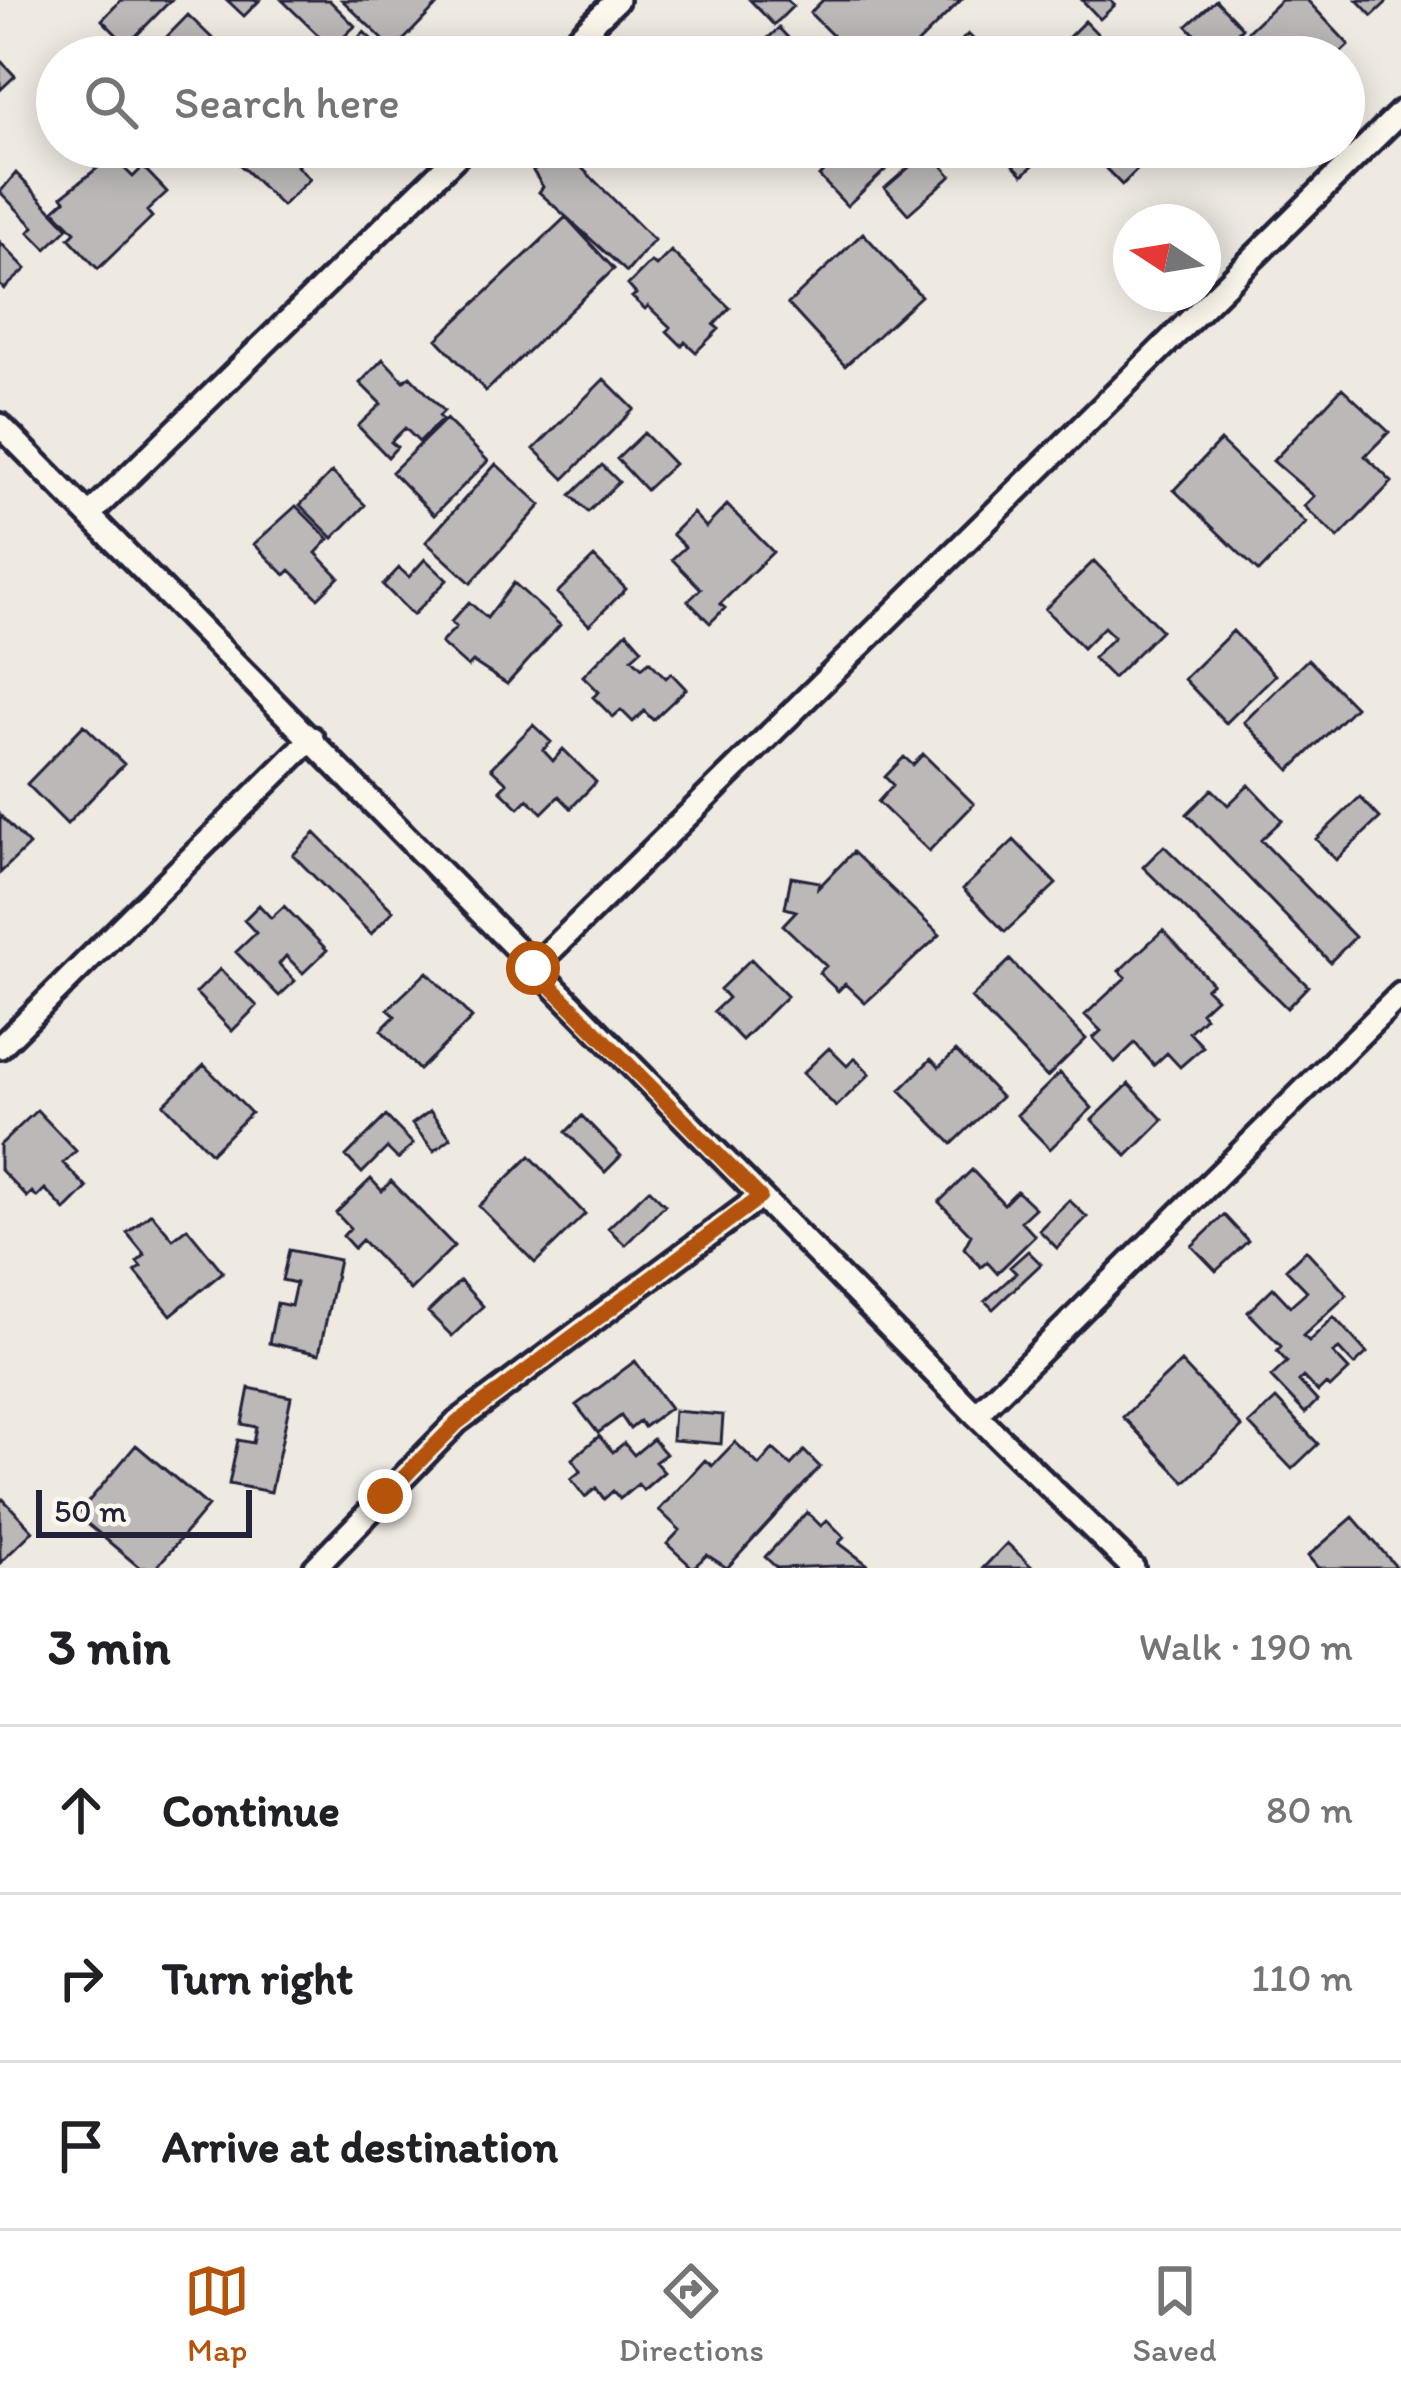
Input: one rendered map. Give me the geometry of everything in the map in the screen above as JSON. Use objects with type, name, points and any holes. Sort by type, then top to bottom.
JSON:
[{"type":"street","points":[[580,36],[617,0]]},
{"type":"street","points":[[1365,148],[1401,112]]},
{"type":"street","points":[[89,515],[444,168]]},
{"type":"street","points":[[533,968],[1344,168]]},
{"type":"street","points":[[0,425],[976,1415],[1133,1568]]},
{"type":"street","points":[[0,1047],[312,738]]},
{"type":"street","points":[[976,1415],[1401,994]]},
{"type":"street","points":[[316,1568],[457,1423],[760,1197]]},
{"type":"building","points":[[121,0],[171,0],[136,36],[118,36],[102,20]]},
{"type":"building","points":[[227,0],[260,0],[244,16]]},
{"type":"building","points":[[282,0],[329,0],[355,26],[345,36],[319,36]]},
{"type":"building","points":[[342,0],[442,0],[407,36],[379,36]]},
{"type":"building","points":[[750,0],[787,0],[793,6],[774,25]]},
{"type":"building","points":[[823,0],[961,0],[925,36],[833,36],[810,13]]},
{"type":"building","points":[[1082,0],[1110,0],[1115,5],[1100,19]]},
{"type":"building","points":[[1216,0],[1242,28],[1234,36],[1196,36],[1187,26]]},
{"type":"building","points":[[1281,0],[1307,0],[1341,36],[1243,36]]},
{"type":"building","points":[[1357,0],[1389,0],[1372,16]]},
{"type":"building","points":[[188,15],[210,36],[168,36]]},
{"type":"building","points":[[1085,21],[1100,36],[1070,36]]},
{"type":"building","points":[[0,60],[15,76],[0,90]]},
{"type":"building","points":[[97,168],[126,168],[133,177],[144,168],[167,192],[147,211],[152,217],[98,269],[69,238],[75,232],[54,210],[65,200],[62,196]]},
{"type":"building","points":[[243,168],[299,168],[310,179],[282,206]]},
{"type":"building","points":[[582,168],[654,240],[627,272],[539,192],[543,187],[533,171]]},
{"type":"building","points":[[828,168],[887,168],[847,206],[819,176]]},
{"type":"building","points":[[908,168],[944,168],[951,176],[908,214],[885,188]]},
{"type":"building","points":[[1105,168],[1139,168],[1122,185]]},
{"type":"building","points":[[16,173],[68,228],[46,249],[29,232],[34,227],[0,192]]},
{"type":"building","points":[[566,217],[614,269],[486,391],[437,339]]},
{"type":"building","points":[[863,233],[921,296],[845,366],[788,304]]},
{"type":"building","points":[[0,242],[26,269],[4,289],[0,285]]},
{"type":"building","points":[[671,251],[730,308],[714,325],[719,329],[696,352],[685,342],[682,346],[667,331],[670,327],[632,297],[636,294],[628,285],[651,262],[656,266]]},
{"type":"building","points":[[383,359],[404,381],[410,376],[444,411],[419,442],[405,428],[391,442],[397,447],[388,457],[358,426],[381,404],[360,383]]},
{"type":"building","points":[[604,379],[634,409],[564,479],[534,449]]},
{"type":"building","points":[[1342,388],[1389,432],[1365,456],[1392,482],[1338,538],[1304,506],[1314,496],[1273,461]]},
{"type":"building","points":[[446,419],[488,461],[434,515],[392,472]]},
{"type":"building","points":[[644,433],[674,464],[646,490],[617,459]]},
{"type":"building","points":[[1220,441],[1306,523],[1259,572],[1174,490]]},
{"type":"building","points":[[496,464],[541,505],[471,583],[426,542]]},
{"type":"building","points":[[602,465],[619,482],[588,512],[571,495]]},
{"type":"building","points":[[332,472],[365,505],[333,538],[300,505]]},
{"type":"building","points":[[727,505],[773,552],[720,604],[725,608],[710,623],[688,601],[701,589],[672,559],[685,547],[672,534],[693,513],[706,527]]},
{"type":"building","points":[[296,506],[329,539],[316,553],[339,577],[318,598],[290,570],[285,575],[254,544]]},
{"type":"building","points":[[594,557],[626,589],[589,625],[557,593]]},
{"type":"building","points":[[425,559],[447,580],[413,615],[383,585],[399,568],[409,577]]},
{"type":"building","points":[[1094,561],[1161,630],[1113,678],[1093,658],[1114,637],[1104,627],[1083,648],[1045,609]]},
{"type":"building","points":[[514,583],[560,625],[507,684],[473,662],[468,667],[441,643],[469,602],[487,618]]},
{"type":"building","points":[[1233,631],[1275,675],[1226,723],[1184,679]]},
{"type":"building","points":[[627,632],[642,649],[632,658],[642,668],[649,661],[666,678],[671,673],[686,689],[653,720],[644,711],[633,722],[621,710],[613,717],[593,697],[599,692],[583,676]]},
{"type":"building","points":[[1308,659],[1355,707],[1290,770],[1244,722]]},
{"type":"building","points":[[84,725],[124,764],[67,824],[27,784]]},
{"type":"building","points":[[533,725],[551,742],[543,750],[553,761],[563,749],[596,782],[571,808],[559,796],[542,813],[528,799],[519,808],[500,790],[507,783],[491,768]]},
{"type":"building","points":[[923,754],[974,804],[929,851],[878,802],[893,785],[885,777],[904,757],[913,765]]},
{"type":"building","points":[[1249,785],[1282,820],[1261,840],[1355,937],[1330,962],[1187,814],[1212,789],[1228,805]]},
{"type":"building","points":[[1360,797],[1380,818],[1336,860],[1316,839]]},
{"type":"building","points":[[0,815],[29,845],[0,873]]},
{"type":"building","points":[[315,833],[393,911],[371,934],[293,855]]},
{"type":"building","points":[[1014,840],[1056,884],[1005,932],[963,889]]},
{"type":"building","points":[[1164,846],[1308,986],[1287,1008],[1143,867]]},
{"type":"building","points":[[853,852],[940,935],[865,1003],[845,984],[838,991],[819,973],[826,966],[783,925],[796,911],[785,908],[791,877],[819,882],[818,888]]},
{"type":"building","points":[[259,905],[271,918],[284,906],[327,950],[303,973],[286,956],[279,964],[295,981],[279,996],[236,952],[256,933],[244,920]]},
{"type":"building","points":[[1163,930],[1212,983],[1206,988],[1216,998],[1189,1032],[1203,1047],[1180,1067],[1167,1053],[1154,1065],[1135,1043],[1115,1062],[1093,1038],[1101,1031],[1085,1015],[1126,977],[1119,971]]},
{"type":"building","points":[[751,959],[787,996],[742,1040],[714,1011],[728,998],[720,989]]},
{"type":"building","points":[[1010,960],[1086,1039],[1047,1077],[971,998]]},
{"type":"building","points":[[220,969],[257,1006],[232,1031],[196,993]]},
{"type":"building","points":[[427,972],[472,1018],[419,1070],[381,1030],[395,1016],[388,1009]]},
{"type":"building","points":[[829,1048],[847,1066],[855,1058],[870,1074],[836,1107],[803,1073]]},
{"type":"building","points":[[956,1051],[1001,1097],[952,1144],[900,1090],[931,1059],[939,1067]]},
{"type":"building","points":[[204,1065],[251,1113],[211,1153],[164,1104]]},
{"type":"building","points":[[1060,1073],[1092,1108],[1050,1149],[1017,1115]]},
{"type":"building","points":[[1129,1084],[1163,1120],[1127,1156],[1092,1120]]},
{"type":"building","points":[[37,1110],[76,1151],[63,1163],[87,1188],[65,1210],[45,1189],[37,1197],[32,1192],[27,1197],[0,1169],[0,1145]]},
{"type":"building","points":[[430,1111],[451,1138],[434,1151],[412,1124]]},
{"type":"building","points":[[386,1116],[413,1144],[398,1159],[387,1148],[362,1173],[346,1156]]},
{"type":"building","points":[[582,1116],[621,1156],[605,1172],[566,1132]]},
{"type":"building","points":[[530,1156],[585,1214],[535,1263],[479,1206]]},
{"type":"building","points":[[972,1170],[1004,1204],[1017,1191],[1035,1208],[1021,1221],[1035,1236],[997,1273],[987,1262],[981,1267],[964,1248],[971,1235],[939,1202]]},
{"type":"building","points":[[371,1179],[382,1191],[391,1181],[454,1246],[410,1290],[362,1240],[354,1248],[343,1236],[350,1228],[336,1213]]},
{"type":"building","points":[[649,1189],[665,1205],[625,1245],[608,1228]]},
{"type":"building","points":[[1069,1200],[1087,1217],[1057,1248],[1039,1230]]},
{"type":"building","points":[[151,1213],[173,1239],[187,1228],[223,1272],[171,1315],[135,1271],[145,1255],[127,1233]]},
{"type":"building","points":[[1224,1215],[1248,1241],[1216,1271],[1192,1246]]},
{"type":"building","points":[[289,1250],[339,1260],[319,1354],[269,1343],[277,1303],[291,1306],[296,1283],[282,1280]]},
{"type":"building","points":[[1306,1250],[1347,1295],[1303,1336],[1309,1341],[1334,1317],[1367,1353],[1354,1365],[1339,1349],[1333,1353],[1349,1370],[1330,1388],[1326,1384],[1318,1392],[1303,1377],[1299,1381],[1317,1401],[1305,1413],[1271,1377],[1287,1362],[1277,1351],[1281,1346],[1248,1312],[1273,1288],[1290,1306],[1307,1291],[1286,1269]]},
{"type":"building","points":[[1028,1251],[1041,1264],[993,1309],[985,1301],[1016,1273],[1010,1267]]},
{"type":"building","points":[[460,1281],[483,1306],[452,1336],[428,1312]]},
{"type":"building","points":[[635,1361],[670,1408],[644,1427],[640,1421],[630,1429],[621,1416],[598,1433],[576,1405]]},
{"type":"building","points":[[1181,1362],[1242,1427],[1185,1482],[1123,1417]]},
{"type":"building","points":[[249,1388],[291,1397],[271,1492],[229,1484],[238,1440],[253,1443],[256,1427],[242,1424]]},
{"type":"building","points":[[1276,1399],[1318,1444],[1292,1469],[1249,1424]]},
{"type":"building","points":[[674,1411],[723,1415],[721,1444],[672,1440]]},
{"type":"building","points":[[599,1436],[613,1452],[624,1443],[634,1455],[653,1439],[666,1454],[655,1462],[664,1472],[643,1490],[638,1484],[620,1499],[613,1491],[604,1499],[596,1488],[585,1497],[571,1479],[581,1471],[572,1459]]},
{"type":"building","points":[[735,1442],[759,1465],[773,1449],[791,1465],[804,1451],[820,1467],[727,1568],[707,1555],[693,1568],[667,1544],[680,1530],[659,1510],[705,1460],[712,1466]]},
{"type":"building","points":[[136,1445],[208,1506],[156,1568],[140,1568],[77,1515]]},
{"type":"building","points":[[3,1499],[33,1531],[0,1563],[0,1502]]},
{"type":"building","points":[[807,1512],[821,1526],[827,1520],[844,1537],[839,1543],[868,1565],[777,1568],[765,1557]]},
{"type":"building","points":[[1353,1517],[1397,1568],[1318,1568],[1308,1556]]},
{"type":"building","points":[[1007,1543],[1033,1568],[983,1568]]},
{"type":"route","points":[[385,1496],[457,1423],[760,1197],[533,968]]}]
